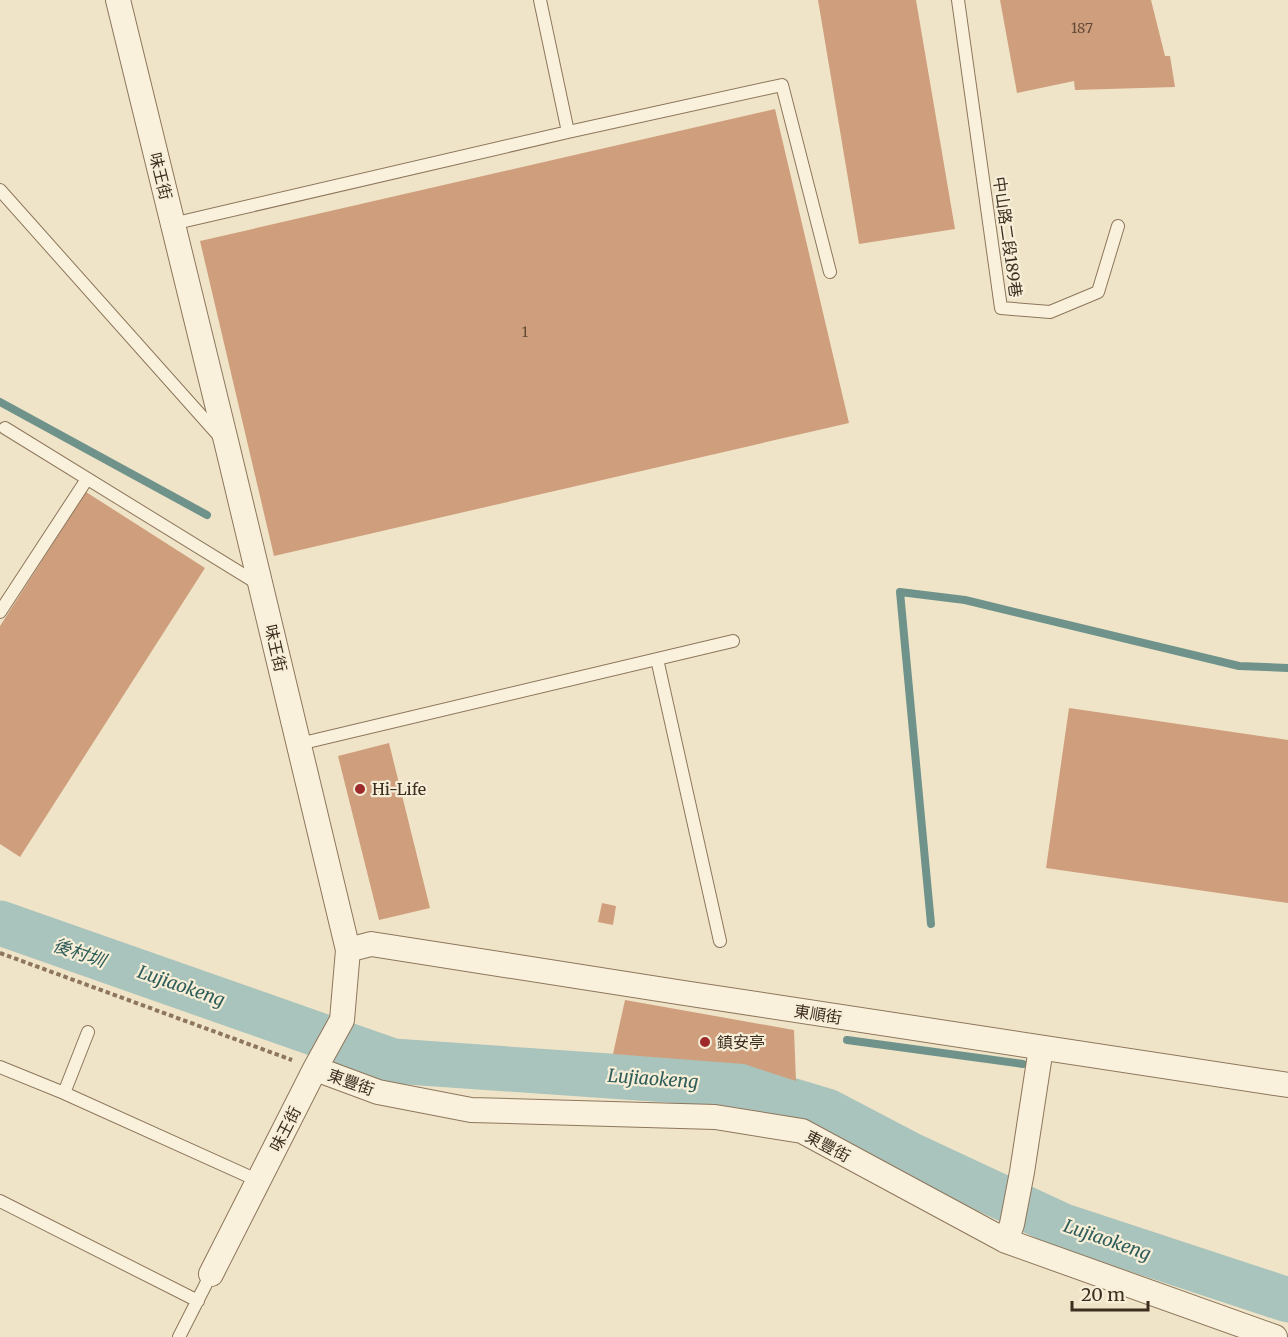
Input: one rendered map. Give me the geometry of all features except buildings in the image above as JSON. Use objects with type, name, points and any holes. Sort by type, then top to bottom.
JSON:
[{"type":"street","name":"味王街","points":[[118,0],[348,950],[342,1020],[211,1274]]},
{"type":"street","name":"東順街","points":[[348,950],[371,944],[1288,1085]]},
{"type":"street","points":[[1009,1233],[1022,1172],[1041,1048]]},
{"type":"street","name":"東豐街","points":[[316,1068],[378,1092],[471,1110],[715,1117],[802,1131],[1009,1233],[1275,1337]]},
{"type":"lane","points":[[540,0],[568,132]]},
{"type":"lane","name":"中山路二段189巷","points":[[958,0],[1001,308],[1050,312],[1098,292],[1118,226]]},
{"type":"lane","points":[[172,224],[782,85],[830,272]]},
{"type":"lane","points":[[0,190],[227,445]]},
{"type":"lane","points":[[5,428],[261,586]]},
{"type":"lane","points":[[0,612],[87,479]]},
{"type":"lane","points":[[299,744],[733,640]]},
{"type":"lane","points":[[657,659],[720,941]]},
{"type":"lane","points":[[64,1093],[88,1032]]},
{"type":"lane","points":[[0,1067],[64,1093],[259,1181]]},
{"type":"lane","points":[[0,1201],[198,1300]]},
{"type":"lane","points":[[179,1337],[211,1274]]},
{"type":"path","points":[[0,953],[316,1068]]},
{"type":"waterway","points":[[0,402],[207,515]]},
{"type":"waterway","points":[[931,924],[900,592],[965,600],[1239,666],[1288,668]]},
{"type":"waterway","name":"Lujiaokeng","points":[[0,923],[393,1061],[740,1085],[827,1111],[911,1155],[1061,1225],[1288,1300]]},
{"type":"waterway","name":"後村圳","points":[[0,941],[284,1039]]},
{"type":"waterway","points":[[847,1040],[1023,1064]]},
{"type":"place","name":"Hi-Life","points":[[360,789]]},
{"type":"place","name":"鎮安亭","points":[[705,1042]]}]
